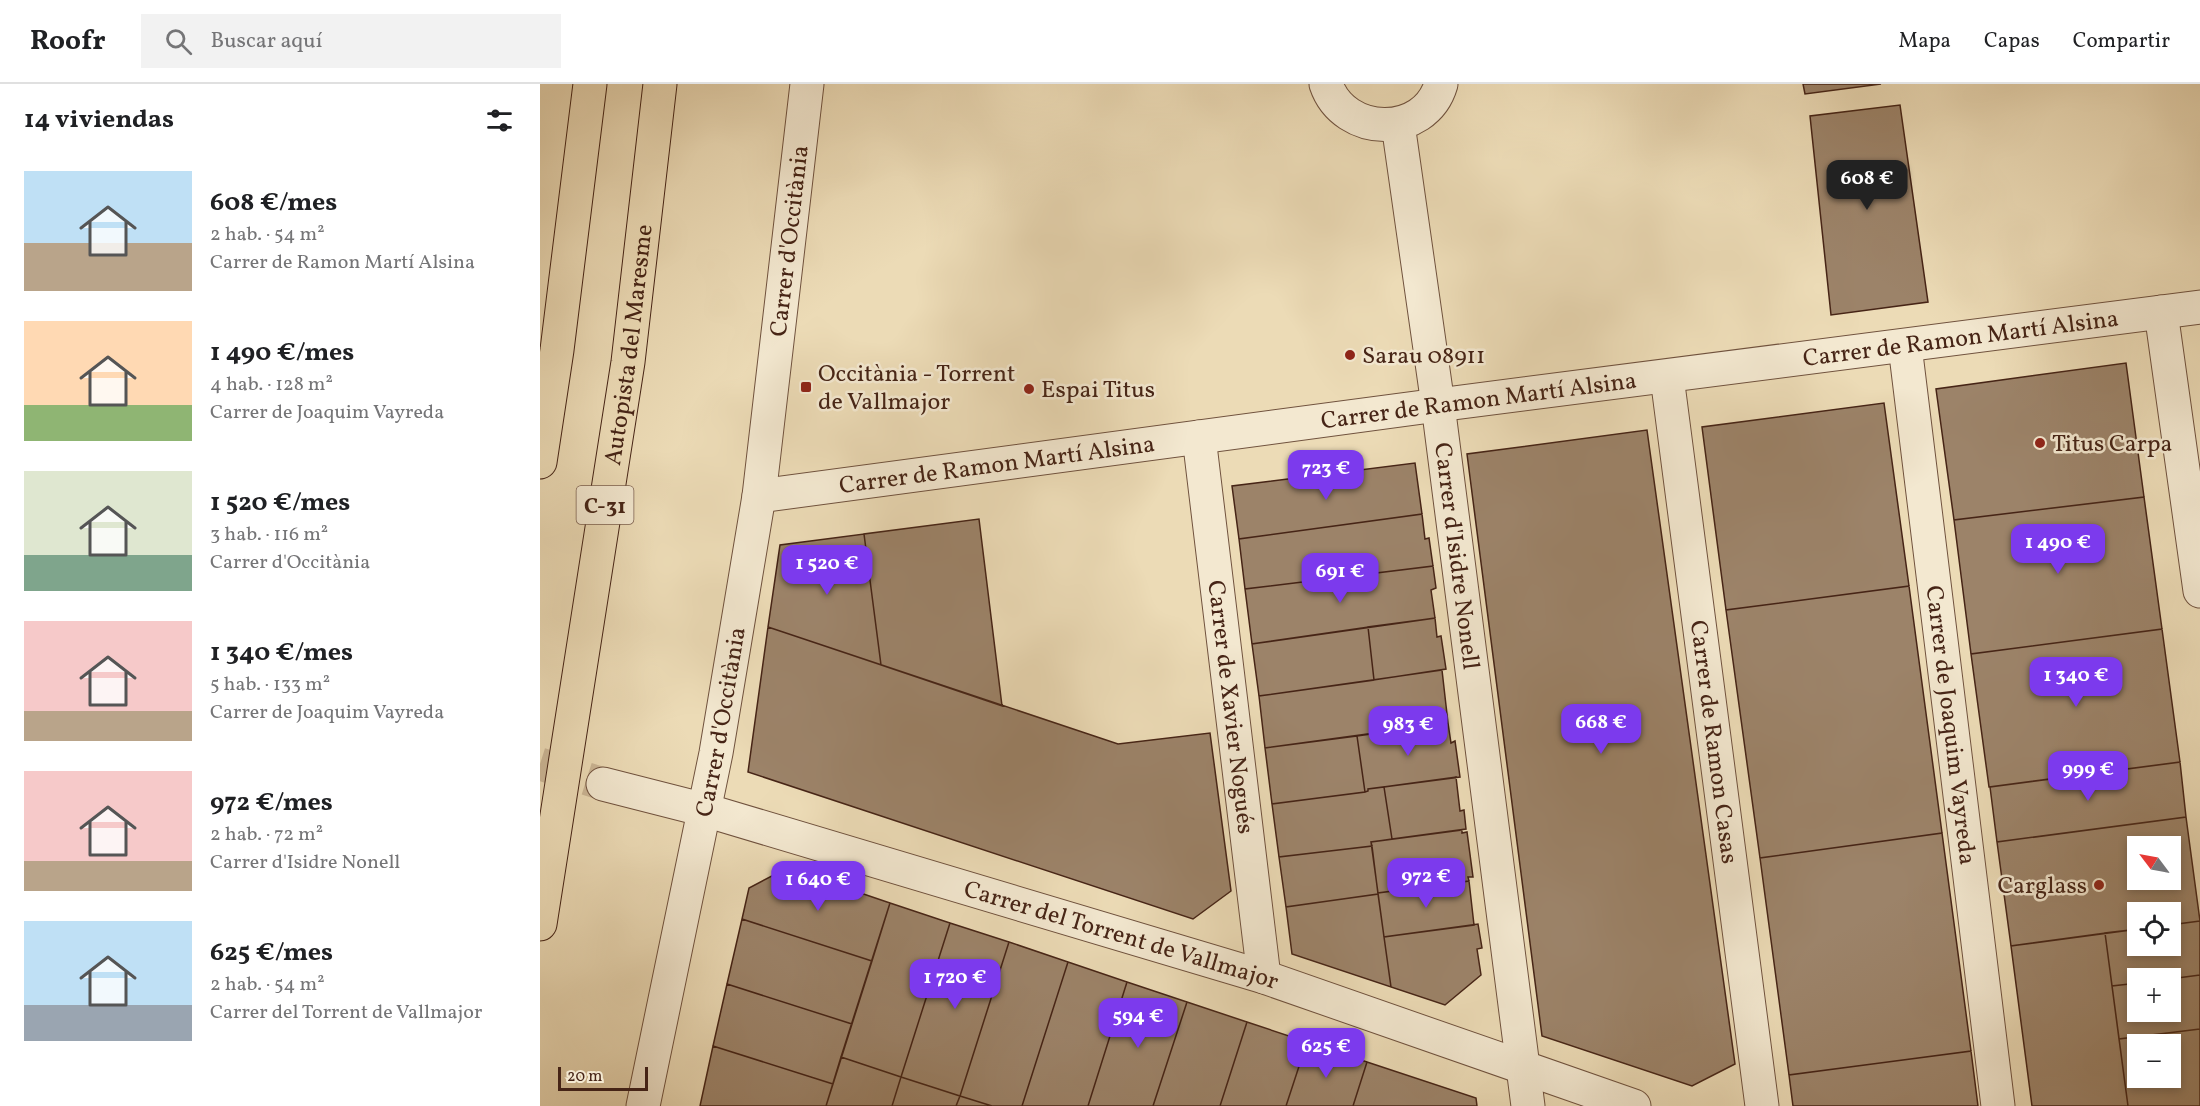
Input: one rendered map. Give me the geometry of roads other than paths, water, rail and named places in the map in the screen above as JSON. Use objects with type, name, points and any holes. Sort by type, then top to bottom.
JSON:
[{"type":"highway","points":[[540,462],[557,350],[590,84]]},
{"type":"highway","name":"Autopista del Maresme","points":[[540,924],[628,362],[660,84]]},
{"type":"street","name":"Carrer d'Occitània","points":[[643,1106],[705,810],[759,496],[807,84]]},
{"type":"street","points":[[1326,84],[1330,96],[1348,115],[1372,124],[1398,124],[1422,113],[1438,93],[1441,84]]},
{"type":"street","name":"Carrer d'Isidre Nonell","points":[[1398,124],[1438,405],[1528,1106]]},
{"type":"street","name":"Carrer de Ramon Martí Alsina","points":[[759,496],[1438,405],[2200,307]]},
{"type":"street","points":[[2161,312],[2200,591]]},
{"type":"street","name":"Carrer de Joaquim Vayreda","points":[[1905,346],[1998,1106]]},
{"type":"street","name":"Carrer de Ramon Casas","points":[[1667,376],[1762,1106]]},
{"type":"street","name":"Carrer de Xavier Nogués","points":[[1199,437],[1264,977]]},
{"type":"street","name":"Carrer del Torrent de Vallmajor","points":[[603,784],[705,810],[1264,977],[1634,1106]]},
{"type":"tunnel","points":[[540,764],[603,784]]},
{"type":"place","name":"Sarau 08911","points":[[1350,355]]},
{"type":"place","name":"Occitània - Torrent de Vallmajor","points":[[806,387]]},
{"type":"place","name":"Espai Titus","points":[[1029,389]]},
{"type":"place","name":"Titus Carpa","points":[[2040,443]]},
{"type":"place","name":"Carglass","points":[[2099,885]]}]
